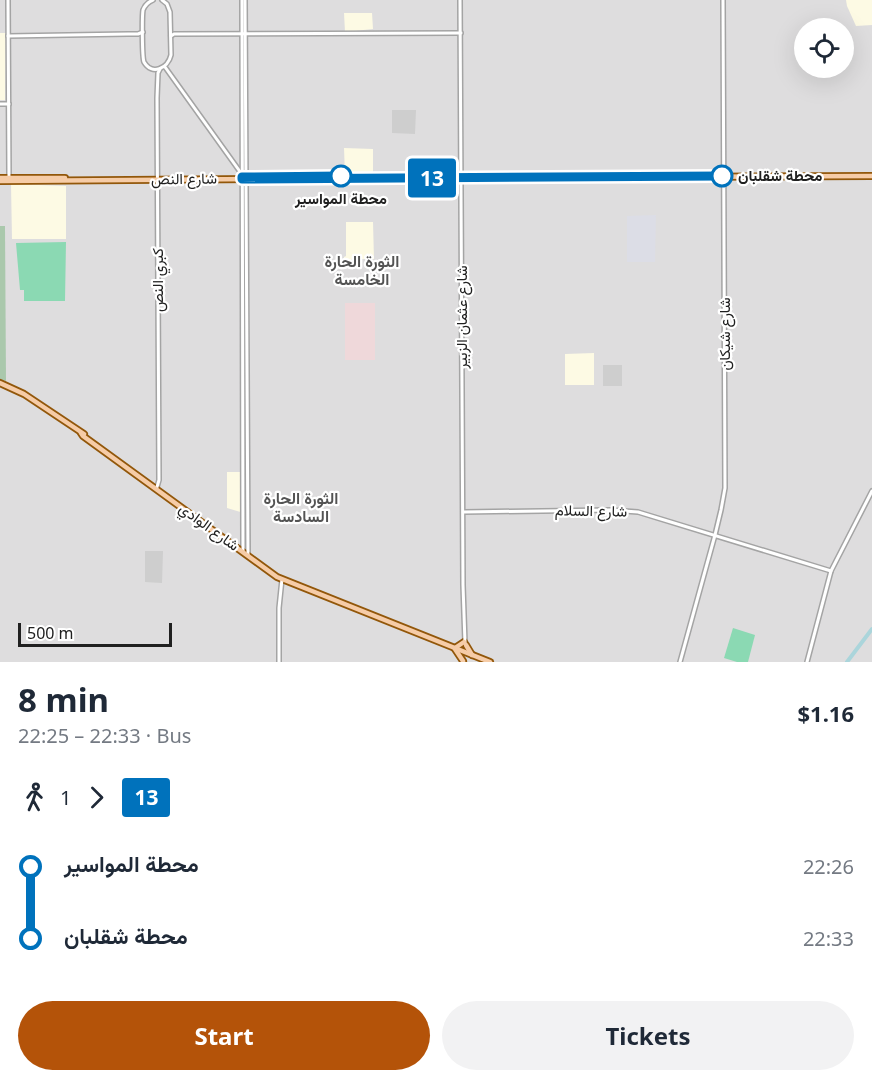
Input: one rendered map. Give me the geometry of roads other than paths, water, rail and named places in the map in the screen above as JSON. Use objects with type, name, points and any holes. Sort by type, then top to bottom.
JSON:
[{"type":"main road","name":"شارع النص","points":[[0,180],[872,175]]},
{"type":"main road","name":"شارع النص","points":[[0,180],[9,178],[158,179]]},
{"type":"main road","name":"شارع الوادي","points":[[0,383],[24,394],[81,433],[283,580],[490,662]]},
{"type":"main road","name":"شارع الوادي","points":[[81,433],[246,553],[283,577],[346,604]]},
{"type":"main road","points":[[465,643],[472,655],[465,661],[455,648],[465,643]]},
{"type":"main road","points":[[465,652],[465,661]]},
{"type":"street","points":[[8,0],[9,178]]},
{"type":"street","points":[[153,0],[148,2],[143,10],[144,60],[149,66],[159,71],[171,58],[170,12],[167,2],[162,0]]},
{"type":"street","points":[[243,0],[246,553]]},
{"type":"street","name":"شارع عثمان الزبير","points":[[460,0],[465,652]]},
{"type":"street","name":"شارع شيكان","points":[[680,662],[715,536],[723,503],[725,482],[723,0]]},
{"type":"street","points":[[171,30],[177,34]]},
{"type":"street","points":[[171,36],[173,34],[460,33]]},
{"type":"street","points":[[8,36],[143,34]]},
{"type":"street","points":[[165,67],[244,177]]},
{"type":"street","name":"كبري النص","points":[[157,487],[159,482],[159,71]]},
{"type":"street","points":[[0,104],[9,104]]},
{"type":"street","points":[[807,662],[831,571],[872,491]]},
{"type":"street","name":"شارع السلام","points":[[463,512],[626,510],[643,513],[831,571]]},
{"type":"street","points":[[279,662],[280,590],[283,580]]},
{"type":"waterway","points":[[847,662],[872,629]]},
{"type":"place","name":"محطة المواسير","points":[[341,176]]},
{"type":"place","name":"محطة شقلبان","points":[[722,176]]},
{"type":"district","name":"الثورة الحارة الخامسة","points":[[362,270]]},
{"type":"district","name":"الثورة الحارة السادسة","points":[[301,507]]}]
